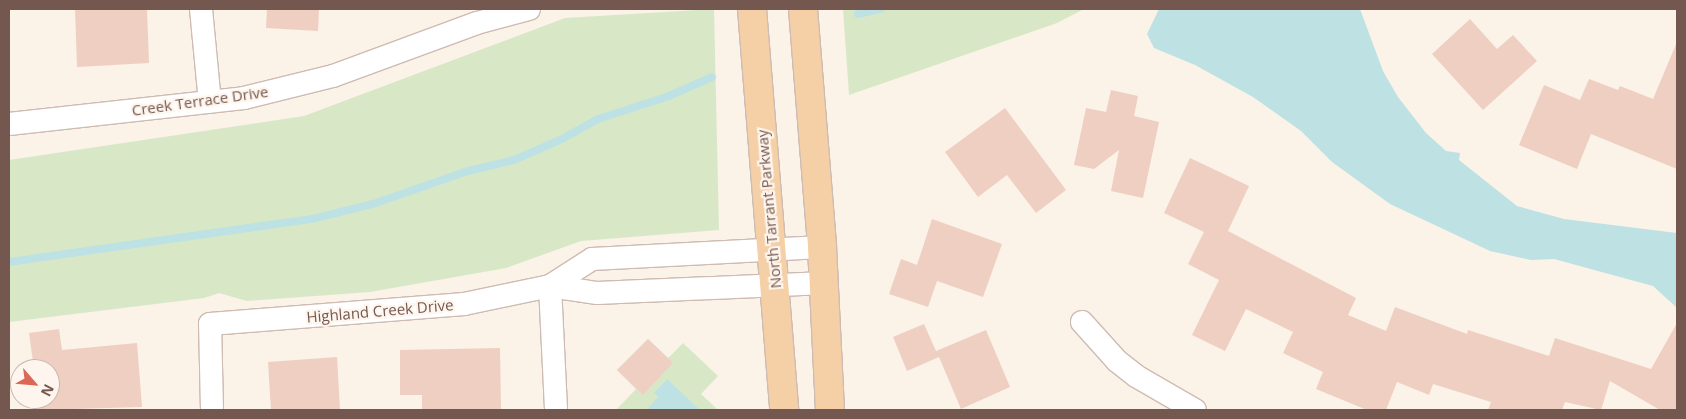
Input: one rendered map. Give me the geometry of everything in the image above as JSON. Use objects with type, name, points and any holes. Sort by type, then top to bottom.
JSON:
[{"type":"main road","name":"North Tarrant Parkway","points":[[752,9],[784,410]]},
{"type":"main road","points":[[803,9],[825,283],[830,410]]},
{"type":"street","points":[[201,9],[210,102]]},
{"type":"street","name":"Creek Terrace Drive","points":[[9,124],[244,98],[333,76],[477,23],[529,9]]},
{"type":"street","name":"Highland Creek Drive","points":[[550,286],[592,259],[772,248],[822,247]]},
{"type":"street","name":"Highland Creek Drive","points":[[212,410],[210,324],[464,304],[550,286],[596,293],[825,283]]},
{"type":"street","points":[[550,286],[556,410]]},
{"type":"street","points":[[1082,322],[1130,371],[1196,410]]},
{"type":"green space","points":[[714,9],[719,230],[581,241],[506,268],[370,292],[247,301],[219,293],[204,298],[9,322],[9,160],[304,116],[565,18]]},
{"type":"green space","points":[[843,9],[1084,9],[1057,23],[849,95]]},
{"type":"green space","points":[[648,339],[668,358],[683,343],[718,376],[701,394],[718,410],[616,410],[636,389],[617,370]]},
{"type":"water","points":[[1159,9],[1360,9],[1383,71],[1398,97],[1426,133],[1446,151],[1460,153],[1459,160],[1517,206],[1564,219],[1677,233],[1677,308],[1653,286],[1554,259],[1531,260],[1490,251],[1390,204],[1332,162],[1301,131],[1253,97],[1195,65],[1154,48],[1147,34]]},
{"type":"water","points":[[667,379],[700,410],[650,410],[648,408],[658,397],[654,393]]},
{"type":"building","points":[[75,9],[147,9],[149,63],[77,67]]},
{"type":"building","points":[[267,9],[319,9],[318,31],[266,28]]},
{"type":"building","points":[[1470,19],[1497,49],[1513,35],[1537,61],[1483,110],[1432,54]]},
{"type":"building","points":[[1677,42],[1677,169],[1591,134],[1577,169],[1519,145],[1544,85],[1580,100],[1589,79],[1618,90],[1620,86],[1653,99]]},
{"type":"building","points":[[1111,90],[1138,96],[1134,116],[1159,122],[1143,198],[1111,191],[1119,150],[1094,169],[1074,165],[1086,108],[1106,112]]},
{"type":"building","points":[[1005,108],[1066,190],[1036,213],[1007,175],[978,197],[945,152]]},
{"type":"building","points":[[1190,158],[1249,186],[1228,231],[1356,298],[1348,315],[1386,331],[1395,307],[1467,334],[1468,330],[1549,356],[1555,338],[1651,369],[1677,323],[1677,410],[1660,410],[1610,381],[1601,410],[1565,402],[1562,410],[1488,410],[1491,402],[1433,384],[1429,395],[1397,382],[1386,410],[1367,410],[1316,389],[1323,372],[1283,353],[1293,332],[1246,309],[1225,351],[1192,335],[1219,280],[1188,264],[1204,232],[1164,213]]},
{"type":"building","points":[[932,219],[1002,244],[983,297],[937,281],[928,307],[889,294],[901,259],[917,265]]},
{"type":"building","points":[[924,324],[936,351],[986,330],[1010,387],[961,409],[939,357],[907,371],[893,337]]},
{"type":"building","points":[[59,329],[62,350],[137,343],[142,407],[39,410],[60,409],[60,359],[33,359],[29,333]]},
{"type":"building","points":[[648,339],[673,363],[643,395],[617,370]]},
{"type":"building","points":[[500,348],[501,410],[422,410],[422,395],[400,395],[400,350]]},
{"type":"building","points":[[337,357],[340,410],[271,410],[268,362]]},
{"type":"waterway","points":[[858,14],[880,9]]},
{"type":"waterway","points":[[9,262],[312,219],[373,204],[468,171],[514,160],[562,139],[598,119],[669,96],[712,77]]}]
